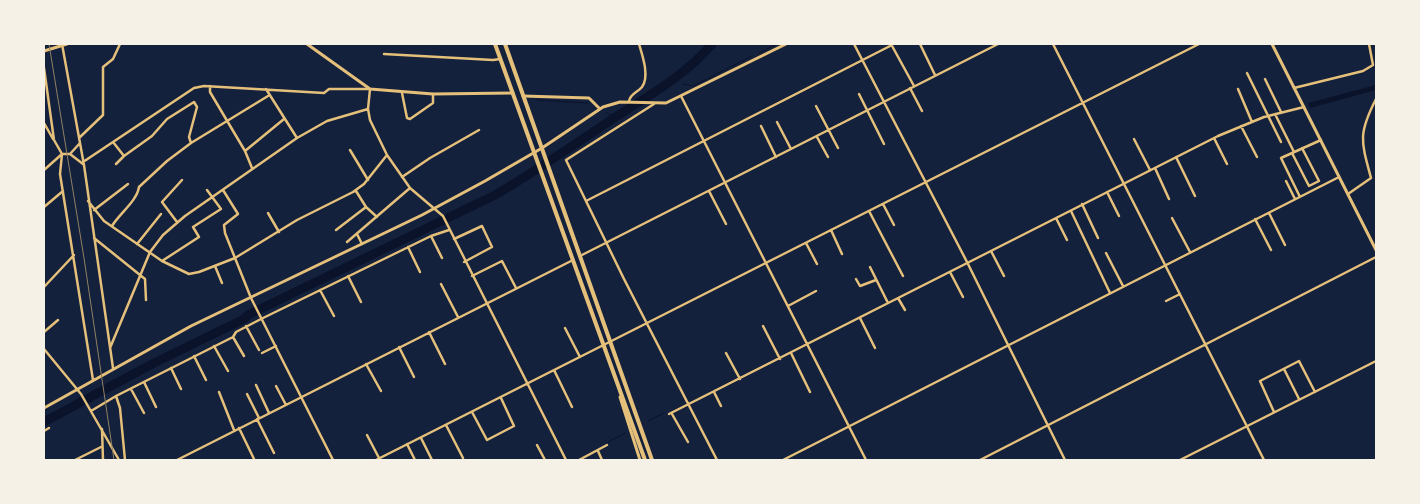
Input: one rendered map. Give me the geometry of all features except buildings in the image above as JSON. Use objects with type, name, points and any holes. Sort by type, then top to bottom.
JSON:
[{"type":"highway","points":[[495,44],[620,397],[645,460]]},
{"type":"highway","points":[[505,44],[611,341],[648,451],[653,460]]},
{"type":"street","points":[[44,51],[64,44],[84,163],[113,368]]},
{"type":"street","points":[[79,138],[103,115],[103,68],[113,59],[120,44]]},
{"type":"street","points":[[307,44],[370,89]]},
{"type":"street","points":[[628,100],[642,86],[644,80],[642,56],[638,44]]},
{"type":"street","points":[[44,408],[191,326],[433,208],[542,148],[600,108],[628,100],[649,104],[666,103],[786,44]]},
{"type":"street","points":[[854,44],[967,262],[1065,460]]},
{"type":"street","points":[[920,44],[935,75]]},
{"type":"street","points":[[580,256],[998,44]]},
{"type":"street","points":[[1053,44],[1264,460]]},
{"type":"street","points":[[368,435],[378,459],[1199,44]]},
{"type":"street","points":[[1272,44],[1376,250]]},
{"type":"street","points":[[1294,88],[1298,85],[1337,78],[1375,66],[1369,44]]},
{"type":"street","points":[[586,201],[892,45],[922,111]]},
{"type":"street","points":[[384,54],[493,60],[500,58]]},
{"type":"street","points":[[44,68],[54,140]]},
{"type":"street","points":[[1247,72],[1281,142]]},
{"type":"street","points":[[1264,79],[1282,112]]},
{"type":"street","points":[[84,163],[194,88],[210,86],[324,93],[329,88],[433,94],[513,93]]},
{"type":"street","points":[[210,86],[210,92],[252,168]]},
{"type":"street","points":[[266,89],[268,96],[297,138]]},
{"type":"street","points":[[370,89],[368,109],[370,120],[387,155],[410,188],[440,212],[566,460]]},
{"type":"street","points":[[1238,89],[1252,122]]},
{"type":"street","points":[[402,93],[408,118],[410,119],[433,104],[433,94]]},
{"type":"street","points":[[859,94],[884,144]]},
{"type":"street","points":[[112,226],[119,214],[138,193],[139,188],[167,161],[191,143],[268,96]]},
{"type":"street","points":[[524,96],[589,98],[600,108]]},
{"type":"street","points":[[682,96],[866,460]]},
{"type":"street","points":[[1348,194],[1371,178],[1362,145],[1362,130],[1376,99]]},
{"type":"street","points":[[116,164],[152,136],[167,118],[194,102],[197,107],[189,137],[191,143]]},
{"type":"street","points":[[654,104],[566,160],[606,243],[717,460]]},
{"type":"street","points":[[816,106],[838,148]]},
{"type":"street","points":[[688,442],[671,414],[949,271],[1214,138],[1268,116],[1304,107]]},
{"type":"street","points":[[110,348],[123,322],[150,252],[158,239],[177,222],[297,138],[327,121],[368,109]]},
{"type":"street","points":[[1275,114],[1309,186],[1319,181],[1302,148]]},
{"type":"street","points":[[244,151],[285,119]]},
{"type":"street","points":[[777,122],[792,149]]},
{"type":"street","points":[[44,123],[62,154],[60,174],[93,380]]},
{"type":"street","points":[[761,126],[776,157]]},
{"type":"street","points":[[1241,126],[1257,157]]},
{"type":"street","points":[[402,178],[430,158],[479,130]]},
{"type":"street","points":[[816,136],[828,157]]},
{"type":"street","points":[[1214,138],[1227,164]]},
{"type":"street","points":[[1134,139],[1150,170]]},
{"type":"street","points":[[1300,196],[1281,158],[1320,140]]},
{"type":"street","points":[[113,142],[124,156]]},
{"type":"street","points":[[70,154],[80,143]]},
{"type":"street","points":[[350,150],[368,180]]},
{"type":"street","points":[[44,170],[62,154],[70,154],[84,163]]},
{"type":"street","points":[[88,201],[94,210],[112,226],[162,261],[189,274],[235,258],[356,190],[368,180],[387,155]]},
{"type":"street","points":[[1176,157],[1195,196]]},
{"type":"street","points":[[1154,168],[1169,199]]},
{"type":"street","points":[[783,460],[1339,177]]},
{"type":"street","points":[[177,222],[162,202],[182,180]]},
{"type":"street","points":[[1286,181],[1295,199]]},
{"type":"street","points":[[94,210],[128,184]]},
{"type":"street","points":[[347,242],[410,188]]},
{"type":"street","points":[[162,261],[199,237],[193,227],[221,210],[207,190]]},
{"type":"street","points":[[223,190],[238,214],[224,225],[253,303],[333,460]]},
{"type":"street","points":[[356,190],[366,207],[376,217]]},
{"type":"street","points":[[44,207],[63,191]]},
{"type":"street","points":[[710,191],[726,224]]},
{"type":"street","points":[[1107,192],[1119,216]]},
{"type":"street","points":[[883,203],[894,225]]},
{"type":"street","points":[[1082,204],[1098,238]]},
{"type":"street","points":[[336,230],[366,207]]},
{"type":"street","points":[[1071,210],[1110,293]]},
{"type":"street","points":[[869,211],[903,276]]},
{"type":"street","points":[[268,212],[279,232]]},
{"type":"street","points":[[1268,212],[1285,245]]},
{"type":"street","points":[[138,244],[161,214]]},
{"type":"street","points":[[1056,218],[1067,240]]},
{"type":"street","points":[[1172,218],[1190,252]]},
{"type":"street","points":[[1255,219],[1271,250]]},
{"type":"street","points":[[453,239],[482,226],[492,247],[464,262]]},
{"type":"street","points":[[91,411],[116,396],[233,336],[236,332],[260,318],[448,228]]},
{"type":"street","points":[[831,230],[842,254]]},
{"type":"street","points":[[357,234],[362,244]]},
{"type":"street","points":[[431,236],[442,258]]},
{"type":"street","points":[[93,237],[145,279],[146,300]]},
{"type":"street","points":[[806,243],[817,264]]},
{"type":"street","points":[[408,247],[420,272]]},
{"type":"street","points":[[991,250],[1004,276]]},
{"type":"street","points":[[1106,253],[1123,286]]},
{"type":"street","points":[[44,287],[74,255]]},
{"type":"street","points":[[980,460],[1376,257]]},
{"type":"street","points":[[177,460],[573,260]]},
{"type":"street","points":[[472,276],[502,261],[516,288]]},
{"type":"street","points":[[215,265],[222,283]]},
{"type":"street","points":[[870,267],[888,303]]},
{"type":"street","points":[[949,271],[962,297]]},
{"type":"street","points":[[348,276],[361,302]]},
{"type":"street","points":[[856,279],[860,286],[876,280]]},
{"type":"street","points":[[441,284],[458,317]]},
{"type":"street","points":[[320,290],[334,316]]},
{"type":"street","points":[[788,306],[816,291]]},
{"type":"street","points":[[1166,301],[1180,294]]},
{"type":"street","points":[[898,298],[905,310]]},
{"type":"street","points":[[860,318],[875,348]]},
{"type":"street","points":[[44,332],[58,320]]},
{"type":"street","points":[[246,326],[259,350]]},
{"type":"street","points":[[763,326],[780,359]]},
{"type":"street","points":[[565,328],[580,357]]},
{"type":"street","points":[[429,332],[445,364]]},
{"type":"street","points":[[233,336],[244,356]]},
{"type":"street","points":[[214,346],[228,371]]},
{"type":"street","points":[[262,352],[276,346]]},
{"type":"street","points":[[399,347],[414,377]]},
{"type":"street","points":[[44,348],[78,388],[119,460]]},
{"type":"street","points":[[726,353],[740,379]]},
{"type":"street","points":[[791,353],[810,392]]},
{"type":"street","points":[[194,356],[206,380]]},
{"type":"street","points":[[1274,412],[1260,381],[1299,361],[1315,392]]},
{"type":"street","points":[[1180,460],[1376,361]]},
{"type":"street","points":[[366,364],[381,391]]},
{"type":"street","points":[[172,368],[182,389]]},
{"type":"street","points":[[1284,369],[1299,399]]},
{"type":"street","points":[[554,370],[572,407]]},
{"type":"street","points":[[144,382],[156,406]]},
{"type":"street","points":[[256,385],[269,413]]},
{"type":"street","points":[[276,386],[286,405]]},
{"type":"street","points":[[131,389],[144,413]]},
{"type":"street","points":[[219,392],[234,430]]},
{"type":"street","points":[[714,392],[721,406]]},
{"type":"street","points":[[247,394],[274,452]]},
{"type":"street","points":[[116,396],[120,408],[125,460]]},
{"type":"street","points":[[620,397],[640,460]]},
{"type":"street","points":[[472,412],[487,440],[514,426],[501,398]]},
{"type":"street","points":[[446,425],[463,458]]},
{"type":"street","points":[[44,431],[50,428]]},
{"type":"street","points":[[239,428],[254,459]]},
{"type":"street","points":[[102,429],[101,447],[103,460]]},
{"type":"street","points":[[421,438],[432,460]]},
{"type":"street","points":[[407,444],[415,460]]},
{"type":"street","points":[[537,445],[545,460]]},
{"type":"street","points":[[579,460],[607,445]]},
{"type":"street","points":[[75,460],[101,447]]},
{"type":"street","points":[[598,451],[602,460]]},
{"type":"water","points":[[1376,85],[1376,90],[1310,108],[1308,103]]},
{"type":"waterway","points":[[44,422],[154,363],[244,319],[248,315],[495,195],[679,75],[712,44]]},
{"type":"waterway","points":[[759,53],[777,44]]},
{"type":"waterway","points":[[683,84],[693,86],[752,56]]},
{"type":"waterway","points":[[536,100],[588,103]]},
{"type":"waterway","points":[[607,113],[616,117]]},
{"type":"waterway","points":[[648,421],[664,413]]},
{"type":"waterway","points":[[608,442],[625,433]]},
{"type":"railway","points":[[49,44],[84,258],[114,460]]}]
